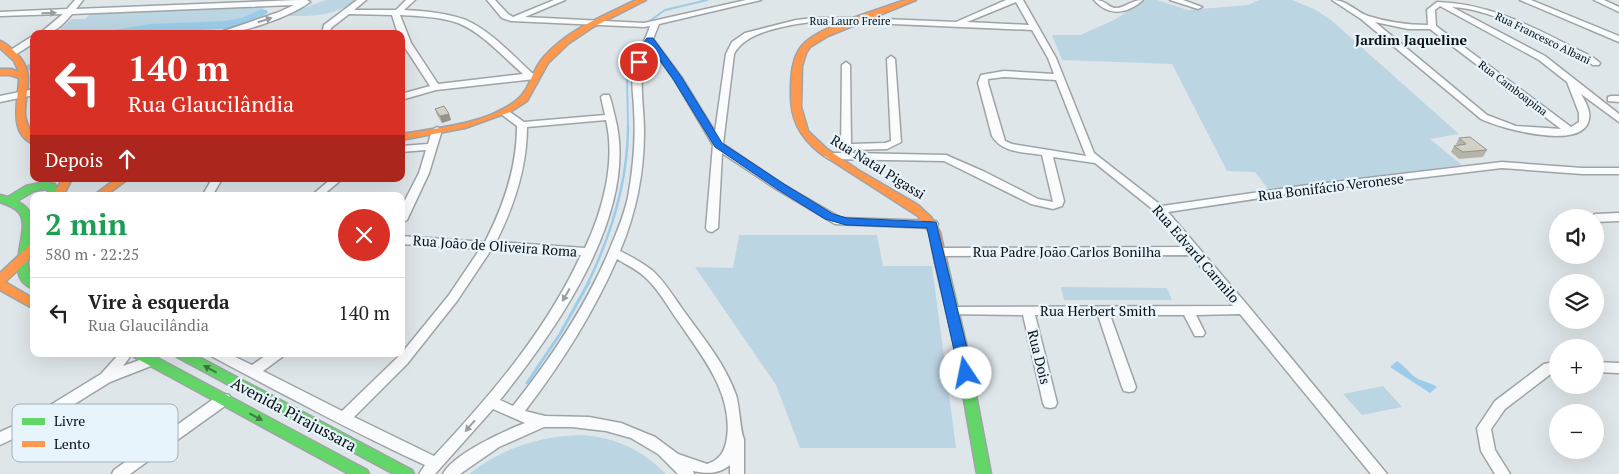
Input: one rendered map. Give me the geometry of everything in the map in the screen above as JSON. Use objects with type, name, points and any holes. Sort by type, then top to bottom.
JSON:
[{"type":"main road","points":[[405,136],[437,130],[504,112],[526,97],[533,76],[552,54],[600,22],[642,0]]},
{"type":"main road","name":"Rua Natal Pigassi","points":[[912,0],[811,41],[803,49],[798,60],[794,95],[798,118],[804,133],[829,156],[914,207],[927,216],[932,224]]},
{"type":"main road","points":[[0,44],[12,53],[23,69],[20,96],[21,128],[30,136]]},
{"type":"main road","points":[[0,72],[11,72],[22,76]]},
{"type":"main road","points":[[4,201],[32,182]]},
{"type":"main road","points":[[104,192],[119,182]]},
{"type":"main road","points":[[4,201],[37,185],[51,186],[54,192]]},
{"type":"main road","points":[[4,201],[22,209],[28,224],[28,238],[20,262],[23,274],[30,281]]},
{"type":"main road","points":[[932,224],[952,311],[984,474]]},
{"type":"main road","points":[[30,252],[1,285],[30,302]]},
{"type":"main road","name":"Avenida Pirajussara","points":[[146,357],[362,474]]},
{"type":"main road","name":"Avenida Pirajussara","points":[[188,357],[407,474]]},
{"type":"street","points":[[49,30],[60,22],[69,9],[79,0]]},
{"type":"street","points":[[327,30],[327,27],[349,12],[362,0]]},
{"type":"street","points":[[396,14],[411,0]]},
{"type":"street","points":[[491,0],[505,16],[511,19],[632,25],[655,23],[757,0]]},
{"type":"street","points":[[511,19],[561,0]]},
{"type":"street","points":[[958,23],[1013,0]]},
{"type":"street","name":"Rua Edvard Carmilo","points":[[1019,0],[1052,58],[1082,136],[1094,160],[1160,210],[1380,474]]},
{"type":"street","points":[[1098,0],[1110,10],[1116,12],[1139,0]]},
{"type":"street","points":[[1174,0],[1198,8]]},
{"type":"street","points":[[1336,0],[1364,16],[1484,117],[1507,127],[1548,133],[1580,128],[1584,117],[1571,82]]},
{"type":"street","points":[[1364,16],[1408,27],[1432,26],[1431,10],[1434,6],[1462,4],[1471,0]]},
{"type":"street","points":[[1524,0],[1619,39]]},
{"type":"street","points":[[1598,0],[1619,10]]},
{"type":"street","points":[[0,14],[307,1]]},
{"type":"street","points":[[232,30],[282,14],[307,1]]},
{"type":"street","points":[[1441,4],[1542,58],[1619,119]]},
{"type":"street","name":"Rua Francesco Albani","points":[[1462,4],[1516,22],[1596,63]]},
{"type":"street","points":[[349,12],[431,15],[460,21],[473,27],[533,76]]},
{"type":"street","points":[[396,14],[401,30]]},
{"type":"street","name":"Rua Lauro Freire","points":[[712,228],[718,144],[730,54],[738,41],[756,32],[805,20],[958,23],[1035,28]]},
{"type":"street","points":[[516,413],[570,338],[600,285],[614,253],[632,199],[639,152],[637,73],[641,55],[650,40],[655,23]]},
{"type":"street","name":"Rua Camboapina","points":[[1432,26],[1570,131]]},
{"type":"street","points":[[405,40],[435,87]]},
{"type":"street","points":[[650,40],[678,78],[718,144],[804,202],[839,221],[932,224]]},
{"type":"street","points":[[12,53],[30,42]]},
{"type":"street","points":[[829,156],[887,146],[896,142],[891,59]]},
{"type":"street","points":[[846,65],[846,152]]},
{"type":"street","points":[[1059,78],[1004,74],[987,76],[983,80],[999,140],[1010,147],[1094,160]]},
{"type":"street","points":[[405,97],[435,87],[533,76]]},
{"type":"street","points":[[0,99],[30,93]]},
{"type":"street","points":[[431,470],[490,402],[542,336],[567,294],[588,252],[603,214],[613,165],[615,142],[606,97]]},
{"type":"street","points":[[1580,102],[1598,103]]},
{"type":"street","points":[[504,112],[522,125],[610,117]]},
{"type":"street","points":[[344,418],[402,361],[453,298],[488,246],[502,219],[513,190],[522,142],[522,125]]},
{"type":"street","points":[[405,212],[424,174],[437,130]]},
{"type":"street","points":[[405,148],[433,147]]},
{"type":"street","points":[[846,152],[946,158],[1035,202],[1050,207],[1056,206],[1059,200],[1047,153]]},
{"type":"street","name":"Rua Bonifácio Veronese","points":[[1160,210],[1301,189],[1502,165],[1582,171],[1619,171]]},
{"type":"street","points":[[321,192],[333,182]]},
{"type":"street","points":[[1604,218],[1619,217]]},
{"type":"street","name":"Rua João de Oliveira Roma","points":[[405,240],[588,252]]},
{"type":"street","name":"Rua Padre João Carlos Bonilha","points":[[939,252],[1196,251]]},
{"type":"street","points":[[614,253],[638,265],[655,280],[700,342],[718,372],[727,390],[737,432],[738,474]]},
{"type":"street","name":"Rua Herbert Smith","points":[[952,311],[1103,312],[1244,310]]},
{"type":"street","points":[[1188,311],[1199,333]]},
{"type":"street","name":"Rua Dois","points":[[1028,312],[1050,403]]},
{"type":"street","points":[[1103,312],[1130,387]]},
{"type":"street","points":[[105,378],[123,357]]},
{"type":"street","name":"Avenida Pirajussara","points":[[224,357],[344,418],[431,470]]},
{"type":"street","points":[[252,372],[273,357]]},
{"type":"street","points":[[63,404],[105,378],[152,360]]},
{"type":"street","points":[[1604,367],[1619,368]]},
{"type":"street","points":[[1503,474],[1488,451],[1484,428],[1500,405],[1549,368]]},
{"type":"street","points":[[178,435],[224,399]]},
{"type":"street","points":[[490,402],[545,422]]},
{"type":"street","points":[[450,474],[485,446],[508,435],[545,422],[570,421],[612,426],[645,438],[675,459],[701,469],[716,467],[729,457],[737,432]]},
{"type":"street","points":[[0,439],[12,433]]},
{"type":"street","points":[[675,459],[687,474]]},
{"type":"street","points":[[119,474],[136,468]]},
{"type":"shaded area","points":[[326,0],[356,0],[338,10],[321,15],[282,16]]},
{"type":"shaded area","points":[[1145,0],[1157,0],[1188,10],[1248,5],[1259,0],[1292,0],[1314,9],[1331,20],[1459,134],[1430,139],[1462,165],[1269,190],[1255,172],[1227,171],[1172,64],[1062,60],[1052,35],[1080,35],[1114,20]]},
{"type":"shaded area","points":[[265,7],[245,19],[227,24],[145,26],[123,30],[59,30],[72,19],[85,19],[91,13]]},
{"type":"shaded area","points":[[739,235],[877,235],[883,266],[932,266],[956,448],[800,448],[776,385],[695,267],[733,268]]},
{"type":"shaded area","points":[[1061,287],[1167,288],[1172,300],[1064,300]]},
{"type":"shaded area","points":[[1383,386],[1402,407],[1362,415],[1343,394]]},
{"type":"shaded area","points":[[581,435],[593,436],[627,446],[647,458],[666,474],[469,474],[495,457],[522,445],[551,438]]},
{"type":"water","points":[[1397,361],[1415,377],[1437,387],[1430,393],[1390,367]]},
{"type":"building","points":[[444,106],[449,114],[440,116],[435,109]]},
{"type":"building","points":[[1470,137],[1487,150],[1463,152],[1454,146],[1466,144],[1459,138]]},
{"type":"waterway","points":[[651,20],[665,10],[707,0]]},
{"type":"waterway","points":[[138,30],[225,25],[245,21],[262,12]]},
{"type":"waterway","points":[[628,126],[627,74],[633,52]]},
{"type":"waterway","points":[[588,283],[597,264],[617,207],[625,167],[628,126]]},
{"type":"waterway","points":[[527,383],[560,334],[589,282]]},
{"type":"traffic: fast","points":[[11,200],[25,191],[45,185],[51,186],[53,192]]},
{"type":"traffic: fast","points":[[0,198],[15,204],[24,211],[28,219],[22,270],[25,277],[30,281]]},
{"type":"traffic: fast","points":[[941,263],[960,343],[984,474]]},
{"type":"traffic: fast","points":[[145,357],[362,474]]},
{"type":"traffic: fast","points":[[188,357],[407,474]]},
{"type":"traffic: slow","points":[[405,136],[462,126],[507,110],[524,99],[541,66],[566,41],[590,26],[642,0]]},
{"type":"traffic: slow","points":[[912,0],[825,34],[807,45],[800,57],[798,66],[795,100],[801,126],[811,141],[838,162],[922,213],[932,226],[941,263]]},
{"type":"traffic: slow","points":[[0,44],[22,66],[24,80],[21,108],[22,125],[30,136]]},
{"type":"traffic: slow","points":[[0,72],[11,72],[22,76]]},
{"type":"traffic: slow","points":[[60,192],[65,182]]},
{"type":"traffic: slow","points":[[104,192],[119,182]]},
{"type":"traffic: slow","points":[[0,280],[30,252]]},
{"type":"traffic: slow","points":[[0,285],[30,303]]},
{"type":"district","name":"Jardim Jaqueline","points":[[1411,40]]},
{"type":"route","points":[[639,62],[644,47],[650,40],[678,78],[687,96],[718,144],[780,187],[829,216],[846,222],[932,224],[966,373]]}]
